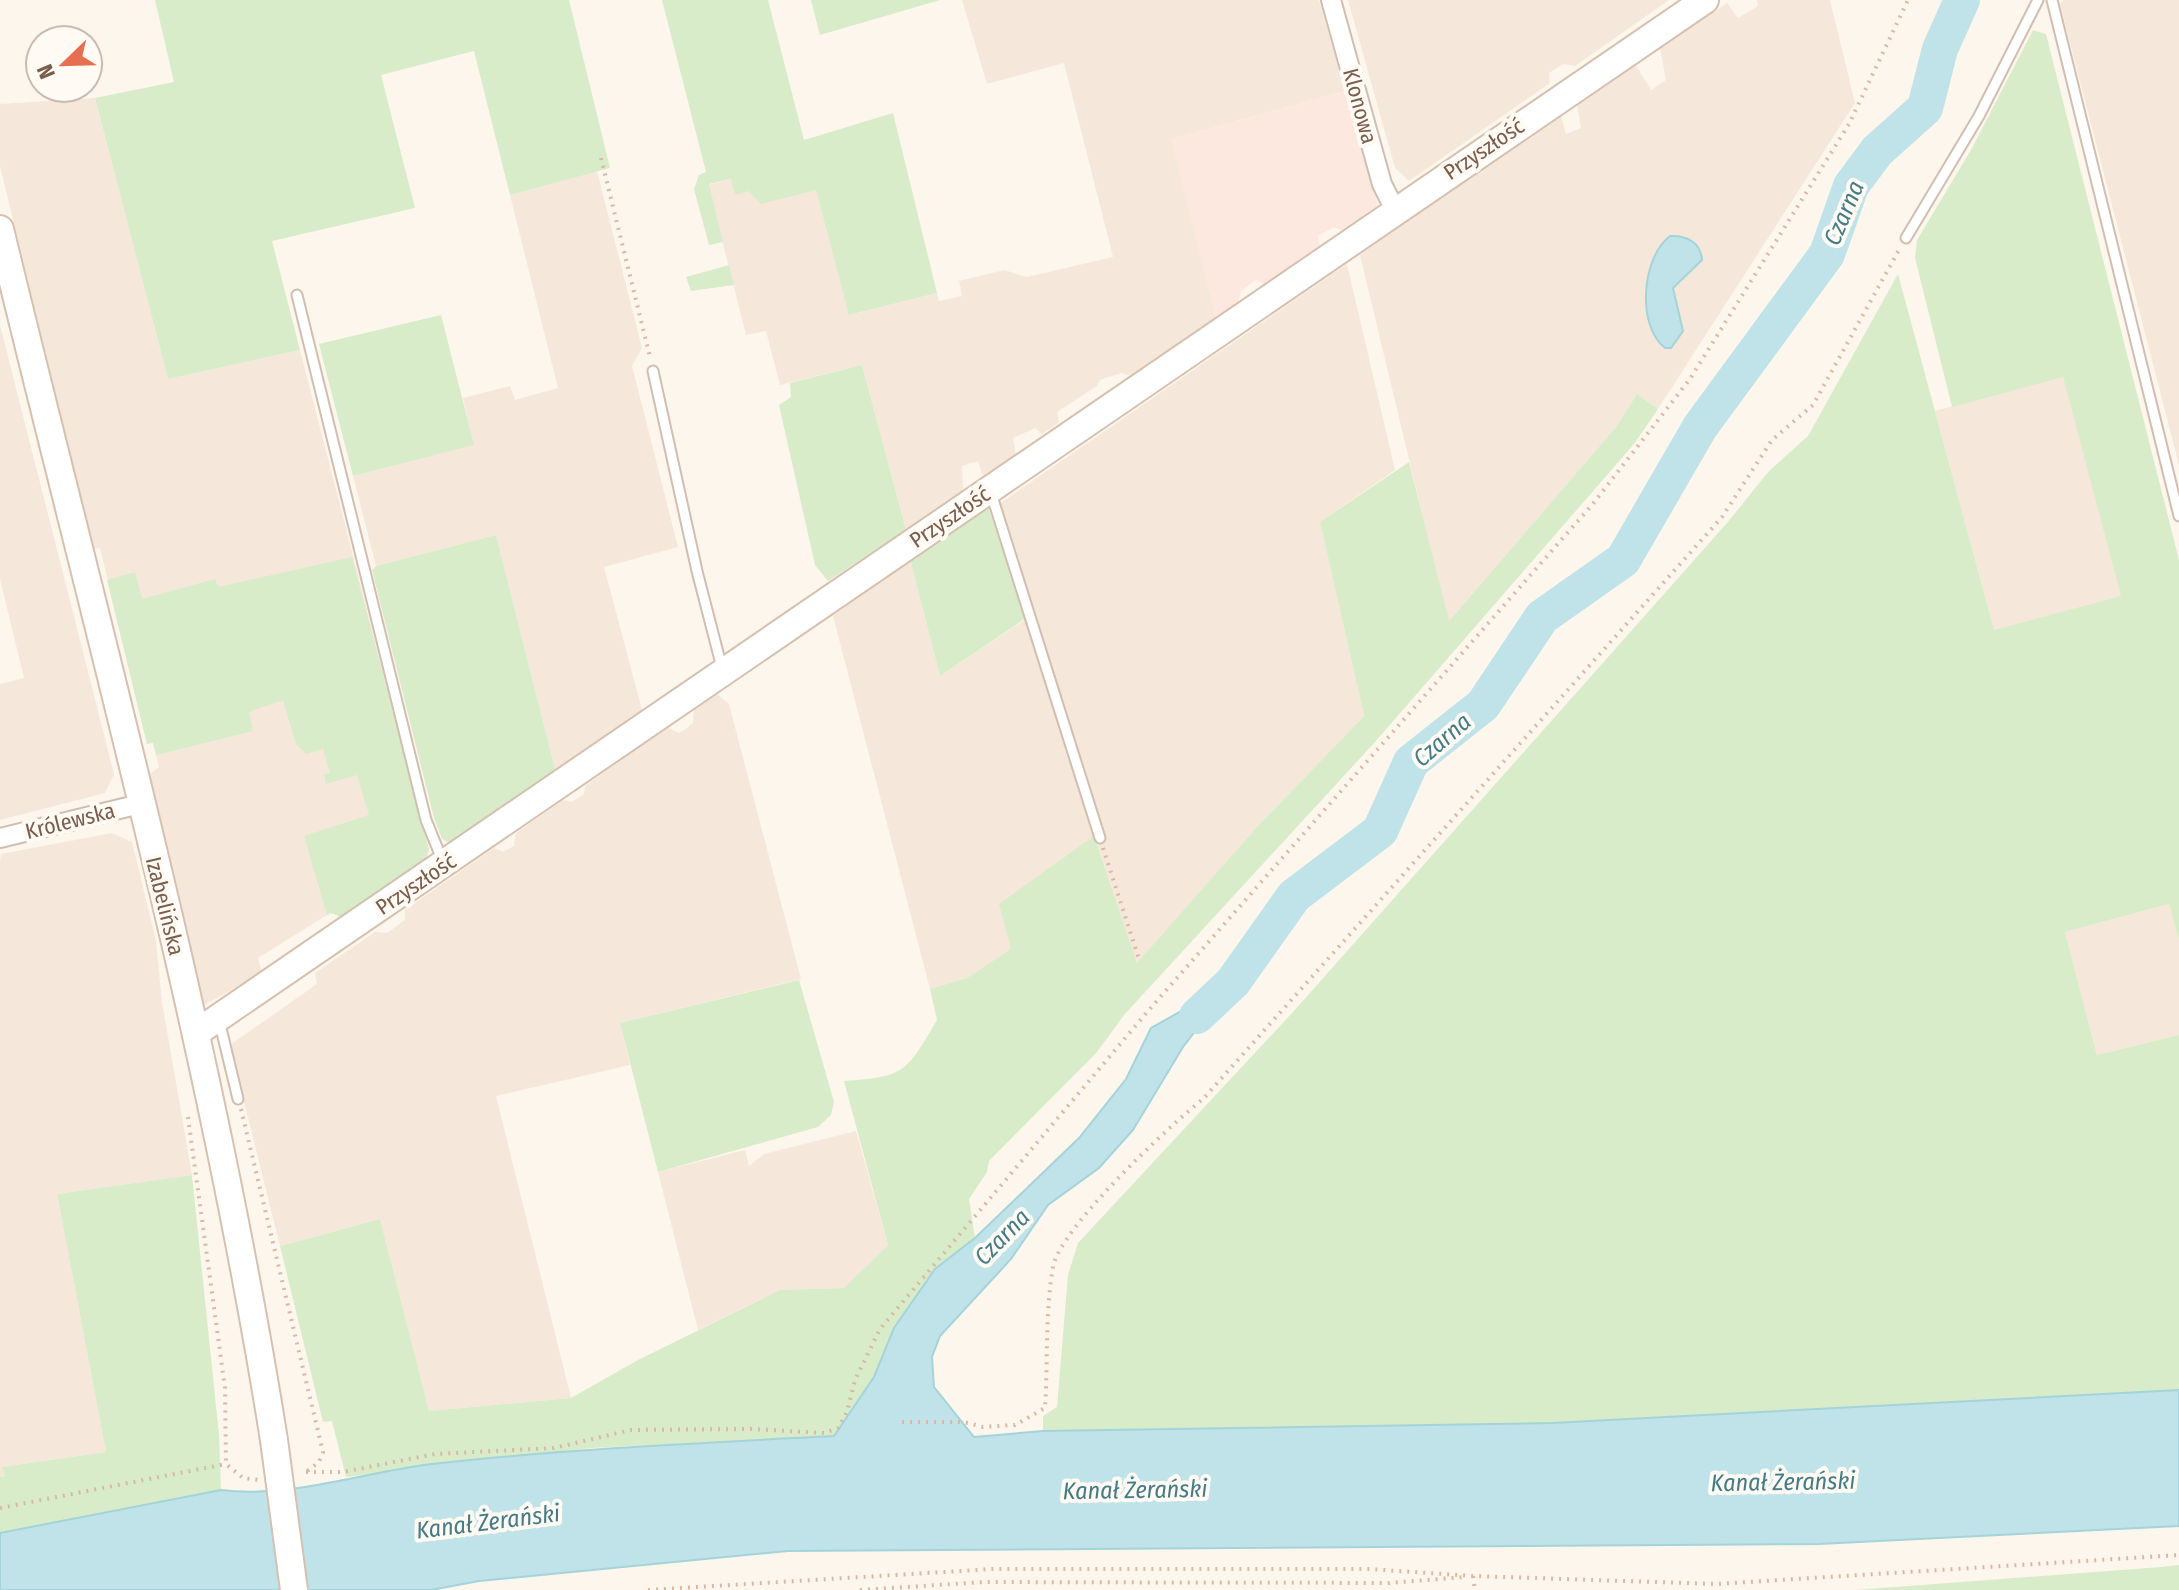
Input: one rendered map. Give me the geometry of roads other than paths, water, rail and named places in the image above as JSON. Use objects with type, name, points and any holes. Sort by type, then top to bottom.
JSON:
[{"type":"street","name":"Klonowa","points":[[1331,0],[1382,184],[1395,210]]},
{"type":"street","name":"Przyszłość","points":[[196,1033],[1705,0]]},
{"type":"street","name":"Izabelińska","points":[[0,229],[196,1033],[247,1270],[294,1590]]},
{"type":"street","name":"Królewska","points":[[0,838],[140,804]]},
{"type":"lane","points":[[1906,238],[1979,116],[2038,0]]},
{"type":"lane","points":[[2052,0],[2179,516]]},
{"type":"lane","points":[[297,295],[426,820],[444,865]]},
{"type":"lane","points":[[653,371],[697,571],[723,671]]},
{"type":"lane","points":[[990,490],[1100,838]]},
{"type":"lane","points":[[218,1017],[238,1099]]},
{"type":"water","points":[[1670,236],[1692,241],[1699,249],[1702,260],[1673,288],[1683,331],[1671,348],[1665,348],[1650,324],[1646,291],[1653,259]]},
{"type":"water","name":"Kanał Żerański","points":[[1233,982],[1183,1047],[1133,1130],[1099,1168],[1048,1205],[1011,1259],[940,1336],[932,1357],[934,1387],[974,1437],[1043,1431],[1552,1423],[2179,1390],[2179,1526],[1819,1544],[788,1551],[479,1581],[431,1590],[0,1590],[0,1533],[221,1490],[247,1492],[299,1488],[432,1464],[532,1454],[834,1436],[874,1377],[894,1328],[935,1269],[975,1238],[1079,1138],[1126,1079],[1151,1028]]},
{"type":"waterway","name":"Czarna","points":[[1197,1016],[1233,982],[1294,896],[1380,831],[1411,762],[1483,705],[1542,617],[1623,560],[1700,427],[1827,254],[1851,186],[1877,151],[1925,108],[1940,49],[1962,0]]}]
